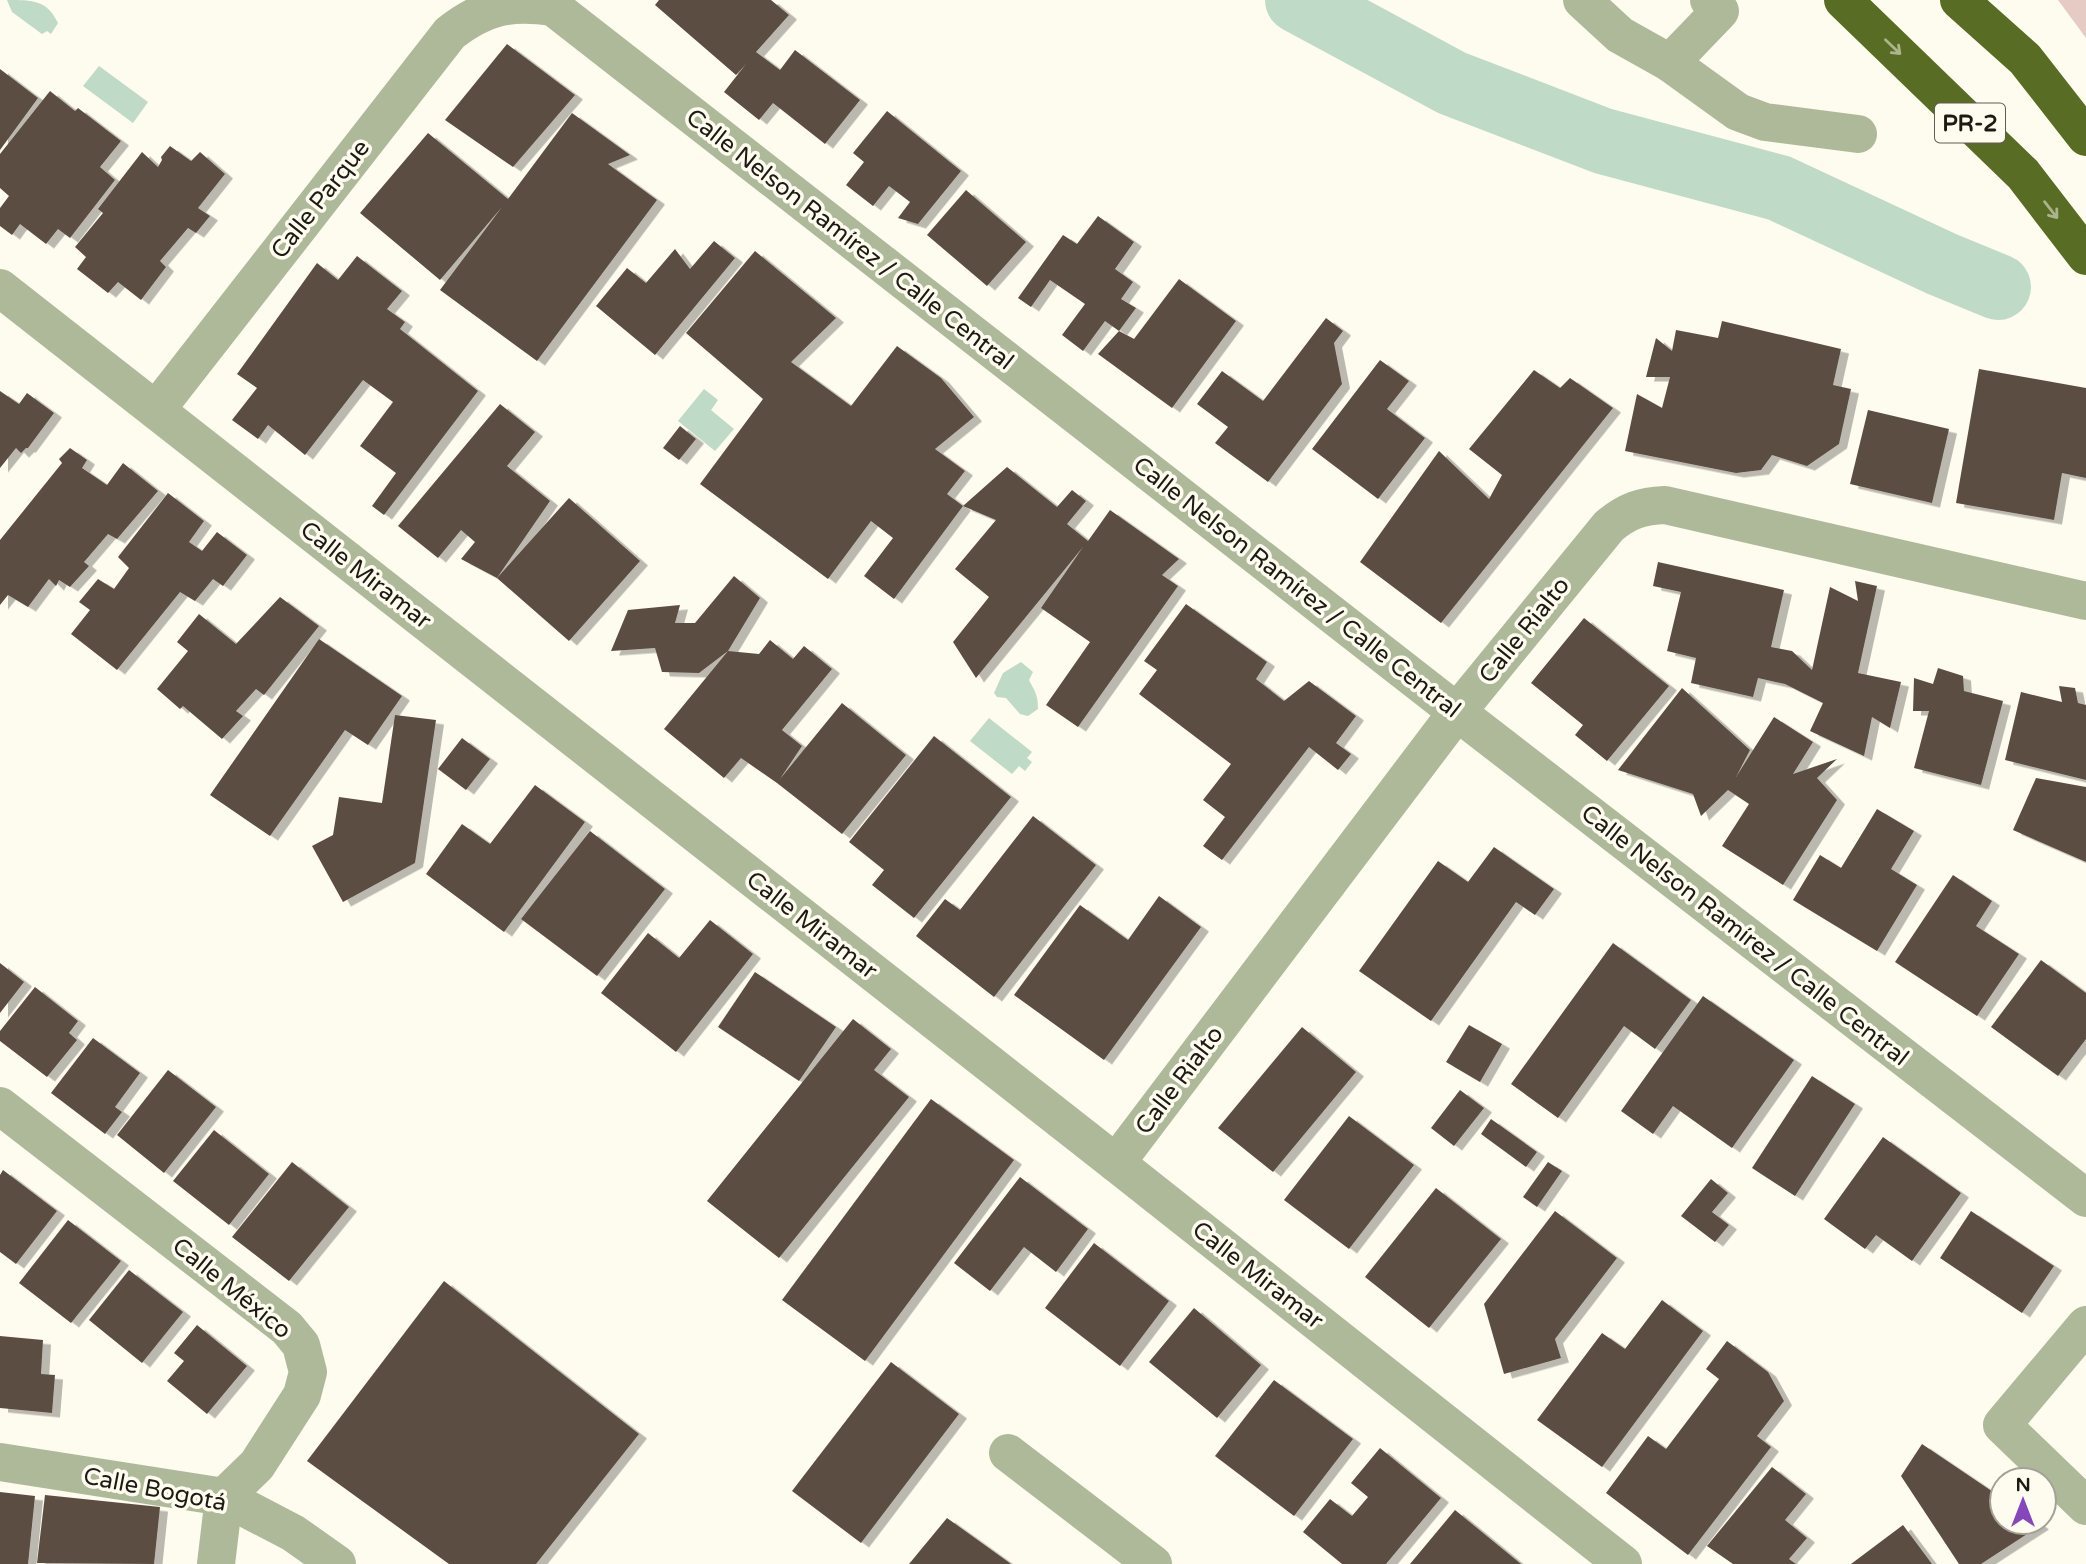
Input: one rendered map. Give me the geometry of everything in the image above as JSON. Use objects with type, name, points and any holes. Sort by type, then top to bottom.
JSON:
[{"type":"highway","name":"PR-2","points":[[1843,0],[2023,174],[2086,256]]},
{"type":"highway","points":[[1959,0],[2025,60]]},
{"type":"highway","points":[[1989,0],[2025,60],[2086,137]]},
{"type":"street","points":[[1582,0],[1620,35],[1670,63],[1738,112],[1765,122],[1858,134]]},
{"type":"street","points":[[1670,63],[1720,11],[1709,0]]},
{"type":"street","name":"Calle Nelson Ramírez / Calle Central","points":[[499,6],[527,3],[553,7],[1457,712],[2086,1198]]},
{"type":"street","name":"Calle Parque","points":[[156,410],[450,33],[471,17],[499,6]]},
{"type":"street","name":"Calle Miramar","points":[[0,288],[1623,1564]]},
{"type":"street","name":"Calle Rialto","points":[[1116,1163],[1457,712],[1609,526],[1623,514],[1642,506],[1665,505],[2086,601]]},
{"type":"street","name":"Calle México","points":[[0,1106],[287,1328],[301,1345],[308,1372],[302,1395],[257,1465],[224,1497]]},
{"type":"street","points":[[2086,1325],[2002,1425],[2086,1506]]},
{"type":"street","points":[[1008,1453],[1153,1564]]},
{"type":"street","name":"Calle Bogotá","points":[[0,1462],[224,1497],[293,1533],[337,1564]]},
{"type":"street","points":[[216,1564],[224,1497]]},
{"type":"shaded area","points":[[7,0],[38,3],[54,15],[58,23],[51,34],[47,31],[42,34],[12,12]]},
{"type":"shaded area","points":[[2058,0],[2086,0],[2086,38]]},
{"type":"shaded area","points":[[99,66],[148,102],[133,123],[83,86]]},
{"type":"shaded area","points":[[704,389],[718,400],[711,410],[734,429],[715,451],[678,421]]},
{"type":"shaded area","points":[[1021,662],[1033,672],[1029,680],[1037,700],[1038,709],[1028,716],[1020,714],[1006,698],[997,697],[994,693],[1003,673]]},
{"type":"shaded area","points":[[989,718],[1032,752],[1027,758],[1032,762],[1025,771],[1019,766],[1012,774],[970,741]]},
{"type":"building","points":[[659,0],[771,0],[789,15],[756,52],[780,70],[795,50],[860,100],[825,144],[773,103],[759,120],[724,92],[746,64],[736,75],[655,5]]},
{"type":"building","points":[[507,44],[575,95],[513,167],[445,120]]},
{"type":"building","points":[[0,69],[38,98],[0,150]]},
{"type":"building","points":[[50,91],[75,111],[78,108],[121,141],[100,167],[115,180],[70,238],[58,229],[46,244],[20,224],[12,235],[0,226],[0,208],[9,196],[0,188],[0,154]]},
{"type":"building","points":[[887,111],[961,171],[918,224],[898,218],[910,202],[889,186],[873,206],[846,185],[864,162],[853,153]]},
{"type":"building","points":[[572,113],[630,155],[608,164],[657,200],[537,361],[440,290],[502,207],[440,280],[360,213],[428,133],[508,199]]},
{"type":"building","points":[[170,146],[191,161],[200,152],[225,174],[198,208],[210,216],[196,233],[188,228],[160,261],[166,267],[141,300],[118,282],[108,293],[77,269],[86,257],[75,247],[103,213],[98,209],[142,152],[158,167],[161,157]]},
{"type":"building","points":[[966,190],[1026,242],[987,286],[927,235]]},
{"type":"building","points":[[1098,216],[1134,242],[1115,269],[1133,282],[1121,299],[1136,308],[1119,331],[1105,321],[1083,351],[1062,335],[1085,304],[1050,280],[1031,307],[1018,298],[1063,235],[1077,244]]},
{"type":"building","points":[[714,241],[735,258],[655,355],[596,306],[627,268],[646,283],[675,249],[690,269]]},
{"type":"building","points":[[755,251],[836,318],[791,362],[851,406],[897,346],[941,378],[974,417],[935,449],[965,471],[947,494],[963,506],[894,599],[864,576],[893,538],[871,521],[828,579],[700,484],[763,399],[686,333]]},
{"type":"building","points":[[357,256],[402,291],[387,309],[405,322],[400,329],[478,391],[384,515],[372,506],[396,473],[360,446],[393,402],[363,380],[305,455],[268,425],[258,439],[232,420],[257,388],[237,374],[317,263],[338,280]]},
{"type":"building","points":[[1179,279],[1236,321],[1172,408],[1098,354],[1119,331],[1134,339]]},
{"type":"building","points":[[1326,318],[1343,331],[1334,343],[1342,384],[1268,482],[1215,443],[1228,427],[1197,404],[1222,371],[1263,401]]},
{"type":"building","points":[[1722,321],[1841,349],[1833,385],[1851,389],[1839,444],[1807,466],[1772,455],[1761,470],[1736,473],[1625,451],[1637,394],[1662,408],[1670,377],[1646,377],[1656,338],[1672,351],[1676,330],[1718,338]]},
{"type":"building","points":[[1380,360],[1409,381],[1387,409],[1425,438],[1378,499],[1312,449]]},
{"type":"building","points":[[1979,369],[2086,388],[2086,478],[2062,473],[2054,520],[1956,503]]},
{"type":"building","points":[[1534,370],[1560,388],[1570,378],[1613,408],[1441,623],[1360,562],[1439,451],[1489,499],[1502,475],[1469,449]]},
{"type":"building","points":[[0,391],[19,404],[27,393],[54,413],[28,448],[21,453],[16,448],[0,468]]},
{"type":"building","points":[[500,404],[535,432],[507,466],[550,501],[497,578],[461,559],[475,542],[461,530],[438,558],[398,526]]},
{"type":"building","points":[[1868,410],[1949,429],[1932,503],[1850,484]]},
{"type":"building","points":[[680,426],[696,439],[679,460],[663,448]]},
{"type":"building","points":[[70,448],[87,460],[82,468],[107,485],[123,463],[158,491],[117,539],[108,534],[84,562],[89,566],[70,587],[59,580],[56,586],[49,579],[28,607],[8,595],[0,605],[0,540],[62,463],[59,459]]},
{"type":"building","points":[[1007,467],[1057,507],[1072,490],[1086,501],[1067,524],[1088,541],[1110,510],[1179,559],[1162,575],[1178,586],[1078,727],[1046,705],[1090,642],[1041,608],[1083,547],[976,678],[953,642],[989,597],[955,569],[996,520],[963,506]]},
{"type":"building","points":[[168,493],[204,521],[189,542],[202,551],[217,532],[247,555],[223,586],[213,579],[195,601],[180,592],[117,670],[71,634],[90,610],[79,602],[98,579],[114,589],[129,568],[118,557]]},
{"type":"building","points":[[569,498],[640,561],[569,641],[497,578]]},
{"type":"building","points":[[1658,562],[1784,590],[1771,647],[1792,651],[1812,670],[1830,587],[1858,601],[1855,581],[1877,586],[1858,673],[1901,682],[1890,728],[1872,717],[1864,756],[1810,731],[1823,703],[1785,684],[1758,678],[1753,697],[1691,683],[1696,658],[1667,651],[1681,592],[1653,586]]},
{"type":"building","points":[[734,576],[760,598],[728,651],[699,673],[662,672],[655,648],[611,651],[628,610],[680,605],[675,623],[695,623]]},
{"type":"building","points":[[280,597],[319,626],[264,695],[256,689],[236,711],[243,716],[222,739],[183,706],[180,709],[157,689],[188,651],[177,642],[199,614],[236,644]]},
{"type":"building","points":[[1186,604],[1267,662],[1256,679],[1284,701],[1309,681],[1356,716],[1336,743],[1351,754],[1338,770],[1309,747],[1222,860],[1203,846],[1225,817],[1203,800],[1231,764],[1139,694],[1157,670],[1144,661]]},
{"type":"building","points":[[1584,618],[1669,686],[1607,761],[1575,735],[1583,725],[1531,683]]},
{"type":"building","points":[[319,639],[402,696],[368,745],[345,730],[270,836],[210,795]]},
{"type":"building","points":[[770,640],[793,659],[804,646],[832,669],[782,730],[802,746],[780,779],[842,703],[906,755],[842,834],[741,758],[724,778],[664,729],[728,651],[759,654]]},
{"type":"building","points":[[1938,668],[1963,676],[1964,691],[2003,701],[1981,785],[1914,768],[1929,711],[1913,711],[1914,678],[1933,684]]},
{"type":"building","points":[[2059,686],[2075,688],[2078,703],[2086,705],[2086,780],[2005,760],[2021,692],[2062,702]]},
{"type":"building","points":[[1682,688],[1750,750],[1736,777],[1774,717],[1813,742],[1793,774],[1837,759],[1817,778],[1837,800],[1783,885],[1722,846],[1749,804],[1728,790],[1701,816],[1693,794],[1618,770]]},
{"type":"building","points":[[395,715],[436,720],[415,863],[343,902],[312,846],[333,835],[339,797],[382,803]]},
{"type":"building","points":[[934,736],[1011,797],[914,918],[872,885],[884,870],[849,842]]},
{"type":"building","points":[[462,738],[490,759],[466,790],[438,769]]},
{"type":"building","points":[[2036,778],[2086,787],[2086,862],[2013,830]]},
{"type":"building","points":[[535,785],[585,822],[504,932],[426,874],[462,824],[490,844]]},
{"type":"building","points":[[1877,809],[1914,831],[1891,869],[1917,885],[1877,951],[1793,900],[1820,855],[1841,868]]},
{"type":"building","points":[[1033,816],[1096,865],[994,997],[916,936],[945,899],[960,910]]},
{"type":"building","points":[[590,831],[665,889],[597,976],[521,919]]},
{"type":"building","points":[[1494,847],[1554,889],[1535,915],[1516,902],[1431,1021],[1359,971],[1438,861],[1468,882]]},
{"type":"building","points":[[1953,875],[1992,901],[1976,926],[2019,954],[1977,1016],[1895,962]]},
{"type":"building","points":[[1159,896],[1201,927],[1104,1060],[1014,995],[1080,905],[1128,940]]},
{"type":"building","points":[[710,920],[753,954],[676,1052],[601,993],[648,933],[679,958]]},
{"type":"building","points":[[1613,943],[1691,1000],[1655,1049],[1624,1026],[1558,1118],[1511,1084]]},
{"type":"building","points":[[2041,960],[2086,993],[2086,1039],[2058,1076],[1991,1027]]},
{"type":"building","points":[[0,963],[24,982],[0,1013]]},
{"type":"building","points":[[755,972],[836,1027],[799,1081],[718,1027]]},
{"type":"building","points":[[35,987],[78,1021],[69,1033],[77,1040],[47,1077],[0,1041],[0,1031]]},
{"type":"building","points":[[1703,996],[1794,1060],[1732,1148],[1673,1106],[1653,1134],[1621,1111]]},
{"type":"building","points":[[853,1019],[891,1049],[874,1070],[909,1097],[779,1258],[707,1201]]},
{"type":"building","points":[[1469,1025],[1502,1044],[1480,1082],[1446,1062]]},
{"type":"building","points":[[1302,1027],[1356,1072],[1273,1172],[1218,1128]]},
{"type":"building","points":[[93,1038],[140,1073],[115,1107],[122,1112],[105,1134],[51,1093]]},
{"type":"building","points":[[168,1070],[216,1107],[164,1173],[117,1135]]},
{"type":"building","points":[[1812,1076],[1855,1104],[1795,1196],[1752,1168]]},
{"type":"building","points":[[1460,1090],[1484,1108],[1454,1146],[1431,1128]]},
{"type":"building","points":[[931,1099],[1014,1160],[865,1361],[782,1300]]},
{"type":"building","points":[[1349,1116],[1414,1165],[1349,1249],[1284,1200]]},
{"type":"building","points":[[1491,1119],[1537,1152],[1526,1167],[1481,1134]]},
{"type":"building","points":[[214,1130],[269,1174],[229,1225],[173,1181]]},
{"type":"building","points":[[1883,1137],[1961,1193],[1912,1261],[1876,1235],[1865,1249],[1824,1219]]},
{"type":"building","points":[[292,1162],[349,1207],[289,1281],[232,1237]]},
{"type":"building","points":[[1548,1162],[1562,1171],[1537,1207],[1523,1197]]},
{"type":"building","points":[[3,1170],[57,1211],[16,1264],[0,1252],[0,1175]]},
{"type":"building","points":[[1020,1177],[1088,1229],[1056,1272],[1024,1247],[990,1291],[954,1263]]},
{"type":"building","points":[[1711,1179],[1728,1193],[1712,1212],[1729,1225],[1715,1242],[1681,1216]]},
{"type":"building","points":[[1436,1188],[1501,1239],[1429,1328],[1365,1277]]},
{"type":"building","points":[[1555,1211],[1617,1258],[1555,1339],[1561,1358],[1504,1374],[1484,1304]]},
{"type":"building","points":[[1971,1211],[2054,1266],[2022,1313],[1940,1258]]},
{"type":"building","points":[[68,1220],[121,1261],[71,1323],[19,1283]]},
{"type":"building","points":[[1094,1243],[1169,1301],[1120,1366],[1045,1308]]},
{"type":"building","points":[[129,1270],[183,1312],[142,1363],[89,1320]]},
{"type":"building","points":[[444,1281],[639,1434],[536,1564],[449,1564],[307,1461]]},
{"type":"building","points":[[1662,1300],[1703,1331],[1602,1467],[1537,1420],[1602,1333],[1625,1349]]},
{"type":"building","points":[[1194,1308],[1261,1365],[1217,1418],[1149,1362]]},
{"type":"building","points":[[197,1325],[247,1366],[207,1414],[167,1381],[184,1361],[174,1353]]},
{"type":"building","points":[[0,1336],[43,1340],[41,1374],[55,1375],[52,1413],[0,1408]]},
{"type":"building","points":[[1727,1341],[1768,1372],[1784,1401],[1757,1436],[1771,1447],[1688,1555],[1606,1493],[1648,1436],[1666,1449],[1719,1379],[1706,1369]]},
{"type":"building","points":[[891,1362],[959,1414],[861,1543],[792,1491]]},
{"type":"building","points":[[1274,1380],[1353,1439],[1294,1516],[1215,1456]]},
{"type":"building","points":[[1922,1444],[1988,1489],[1988,1536],[2024,1536],[1981,1564],[1959,1564],[1901,1476]]},
{"type":"building","points":[[1380,1448],[1441,1498],[1386,1564],[1342,1564],[1303,1532],[1330,1499],[1352,1516],[1368,1497],[1351,1483]]},
{"type":"building","points":[[1772,1467],[1806,1494],[1785,1520],[1807,1538],[1789,1559],[1796,1564],[1733,1564],[1707,1546]]},
{"type":"building","points":[[0,1492],[35,1496],[28,1564],[0,1564]]},
{"type":"building","points":[[45,1495],[160,1507],[154,1564],[37,1563]]},
{"type":"building","points":[[1455,1510],[1521,1564],[1410,1564]]},
{"type":"building","points":[[947,1518],[1007,1561],[1011,1564],[909,1564]]},
{"type":"building","points":[[1903,1525],[1932,1564],[1851,1564]]},
{"type":"waterway","points":[[1298,0],[1452,83],[1603,141],[1779,188],[1942,264],[1998,287]]}]
